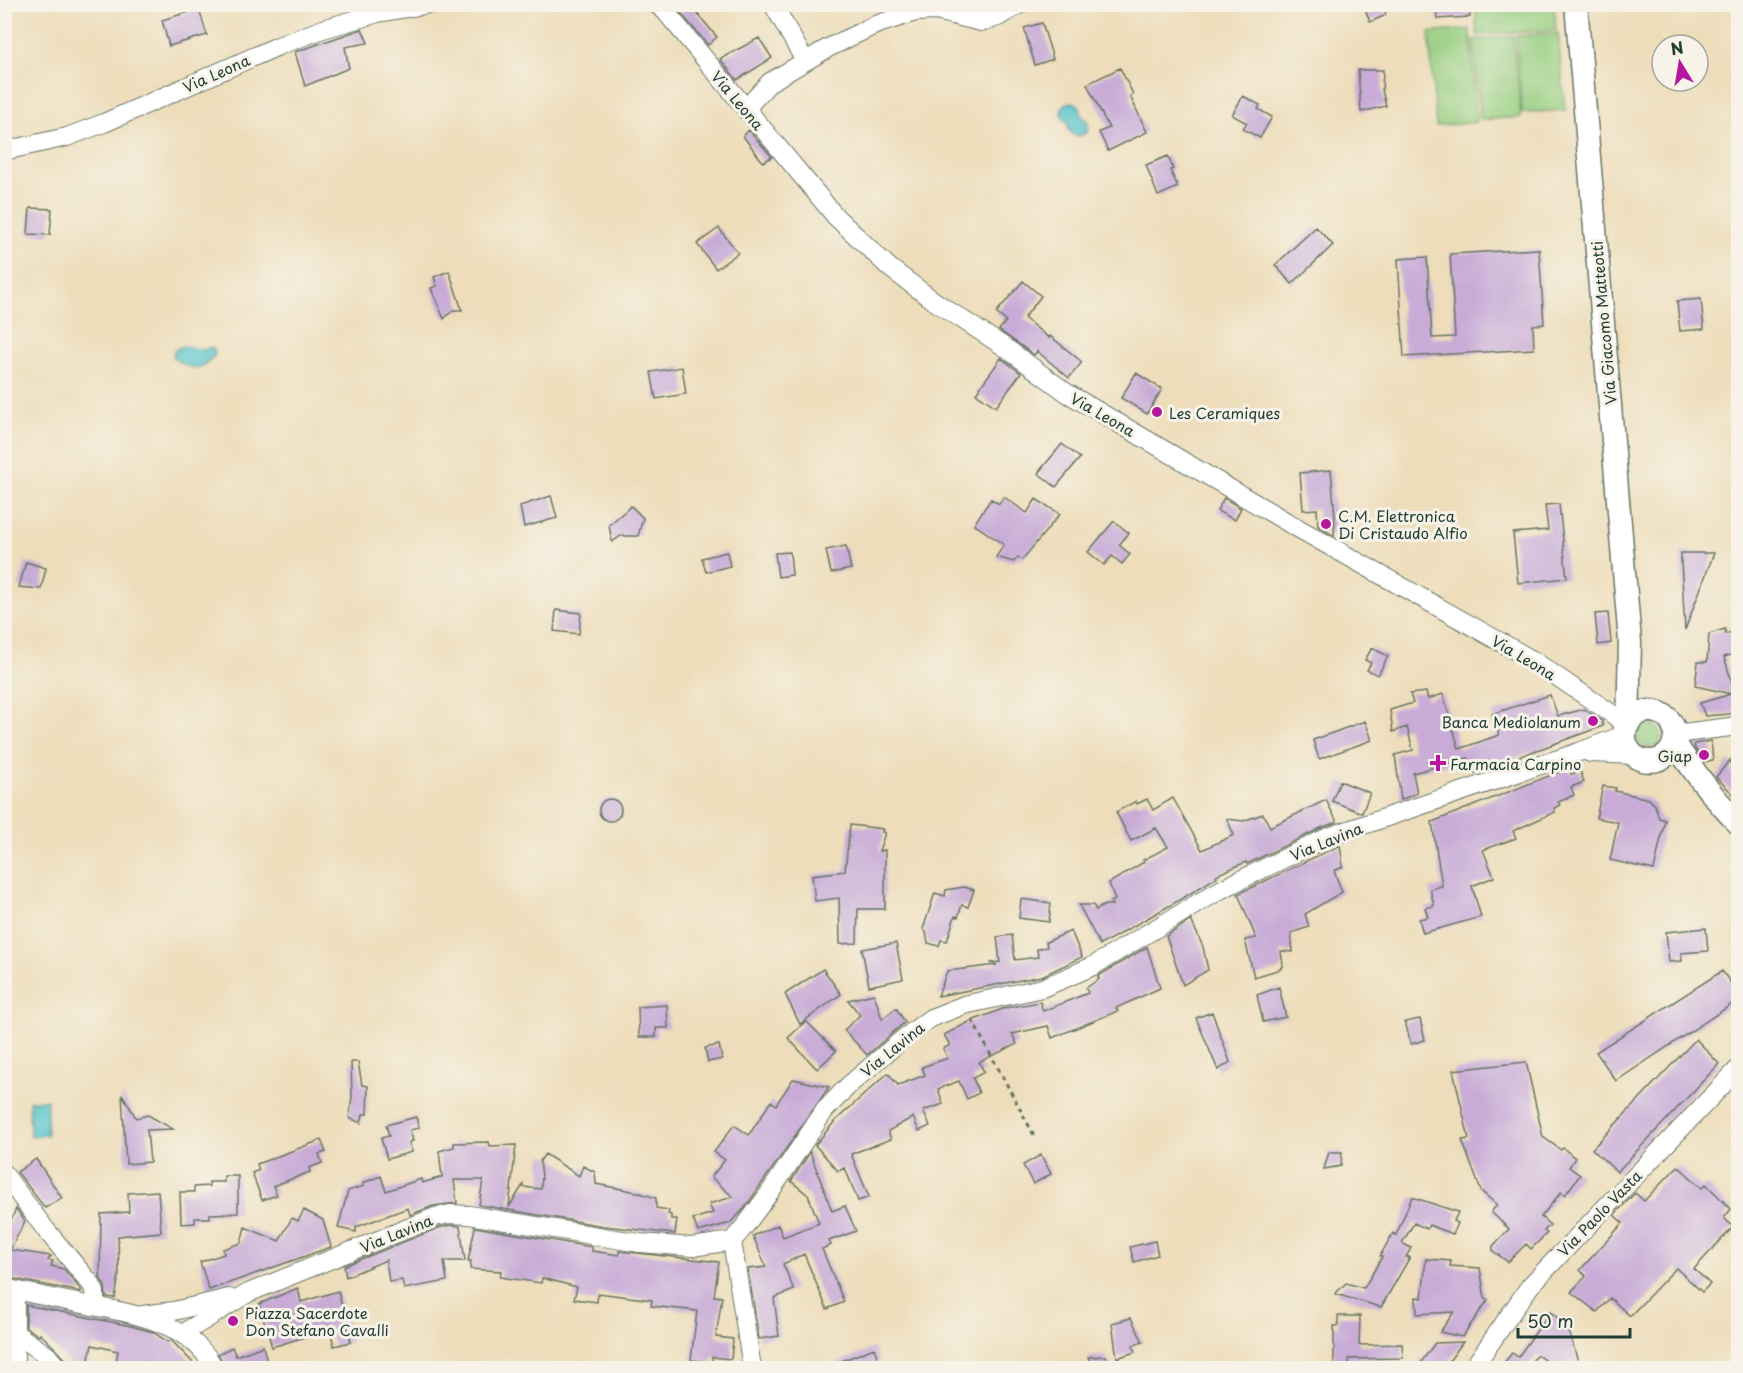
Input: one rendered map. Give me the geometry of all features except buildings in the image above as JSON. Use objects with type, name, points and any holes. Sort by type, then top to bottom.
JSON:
[{"type":"main road","name":"Via Giacomo Matteotti","points":[[1576,4],[1630,642]]},
{"type":"main road","points":[[1630,642],[1640,685],[1649,700],[1671,722],[1675,738],[1690,768],[1738,823]]},
{"type":"main road","points":[[1630,642],[1627,745],[1644,758],[1669,769],[1714,798]]},
{"type":"main road","points":[[1627,729],[1632,720],[1643,712],[1663,714]]},
{"type":"main road","points":[[1644,758],[1664,756],[1675,738]]},
{"type":"street","name":"Via Leona","points":[[4,151],[67,137],[104,123],[323,28],[378,13],[430,4]]},
{"type":"street","name":"Via Leona","points":[[656,4],[665,11],[836,217],[890,268],[934,301],[1006,348],[1067,393],[1287,522],[1534,661],[1614,716],[1627,729]]},
{"type":"street","points":[[773,4],[805,61]]},
{"type":"street","points":[[747,111],[749,105],[770,82],[867,29],[916,12],[936,11],[981,22],[998,17],[1020,4]]},
{"type":"street","points":[[1675,738],[1738,726]]},
{"type":"street","name":"Via Lavina","points":[[140,1315],[174,1311],[248,1293],[435,1217],[450,1214],[469,1215],[640,1243],[692,1247],[732,1241],[771,1192],[825,1110],[849,1084],[903,1038],[932,1018],[963,1005],[1042,988],[1068,977],[1092,966],[1220,890],[1328,837],[1579,752],[1627,729]]},
{"type":"street","points":[[1579,752],[1644,758]]},
{"type":"street","name":"Via Paolo Vasta","points":[[1473,1368],[1530,1286],[1738,1069]]},
{"type":"street","points":[[4,1174],[91,1284],[95,1292],[95,1306]]},
{"type":"street","points":[[732,1241],[752,1368]]},
{"type":"street","points":[[10,1289],[15,1333],[15,1368]]},
{"type":"street","name":"Via Lavina","points":[[10,1289],[140,1315],[185,1335],[204,1351],[214,1368]]},
{"type":"street","name":"Via Lavina","points":[[185,1335],[190,1329],[248,1293]]},
{"type":"street","points":[[15,1333],[48,1356],[58,1368]]},
{"type":"path","points":[[980,1035],[1035,1137]]},
{"type":"green space","points":[[1475,5],[1554,5],[1556,30],[1477,35]]},
{"type":"green space","points":[[1470,29],[1477,122],[1436,126],[1429,33]]},
{"type":"green space","points":[[1558,33],[1565,110],[1522,113],[1516,36]]},
{"type":"green space","points":[[1513,36],[1521,117],[1481,120],[1473,40]]},
{"type":"green space","points":[[1649,724],[1658,727],[1661,736],[1658,745],[1649,748],[1640,745],[1637,736],[1640,727]]},
{"type":"water","points":[[1071,102],[1079,105],[1082,116],[1088,122],[1088,131],[1080,136],[1073,135],[1068,129],[1068,122],[1063,119],[1061,111],[1065,104]]},
{"type":"water","points":[[184,346],[204,350],[211,347],[215,350],[214,357],[198,368],[186,366],[173,357],[175,350]]},
{"type":"water","points":[[47,1100],[47,1135],[30,1136],[29,1101]]},
{"type":"place","name":"Les Ceramiques","points":[[1157,412]]},
{"type":"place","name":"C.M. Elettronica Di Cristaudo Alfio","points":[[1326,524]]},
{"type":"place","name":"Banca Mediolanum","points":[[1593,721]]},
{"type":"place","name":"Giap","points":[[1704,755]]},
{"type":"place","name":"Farmacia Carpino","points":[[1438,763]]},
{"type":"place","name":"Piazza Sacerdote Don Stefano Cavalli","points":[[233,1321]]}]
